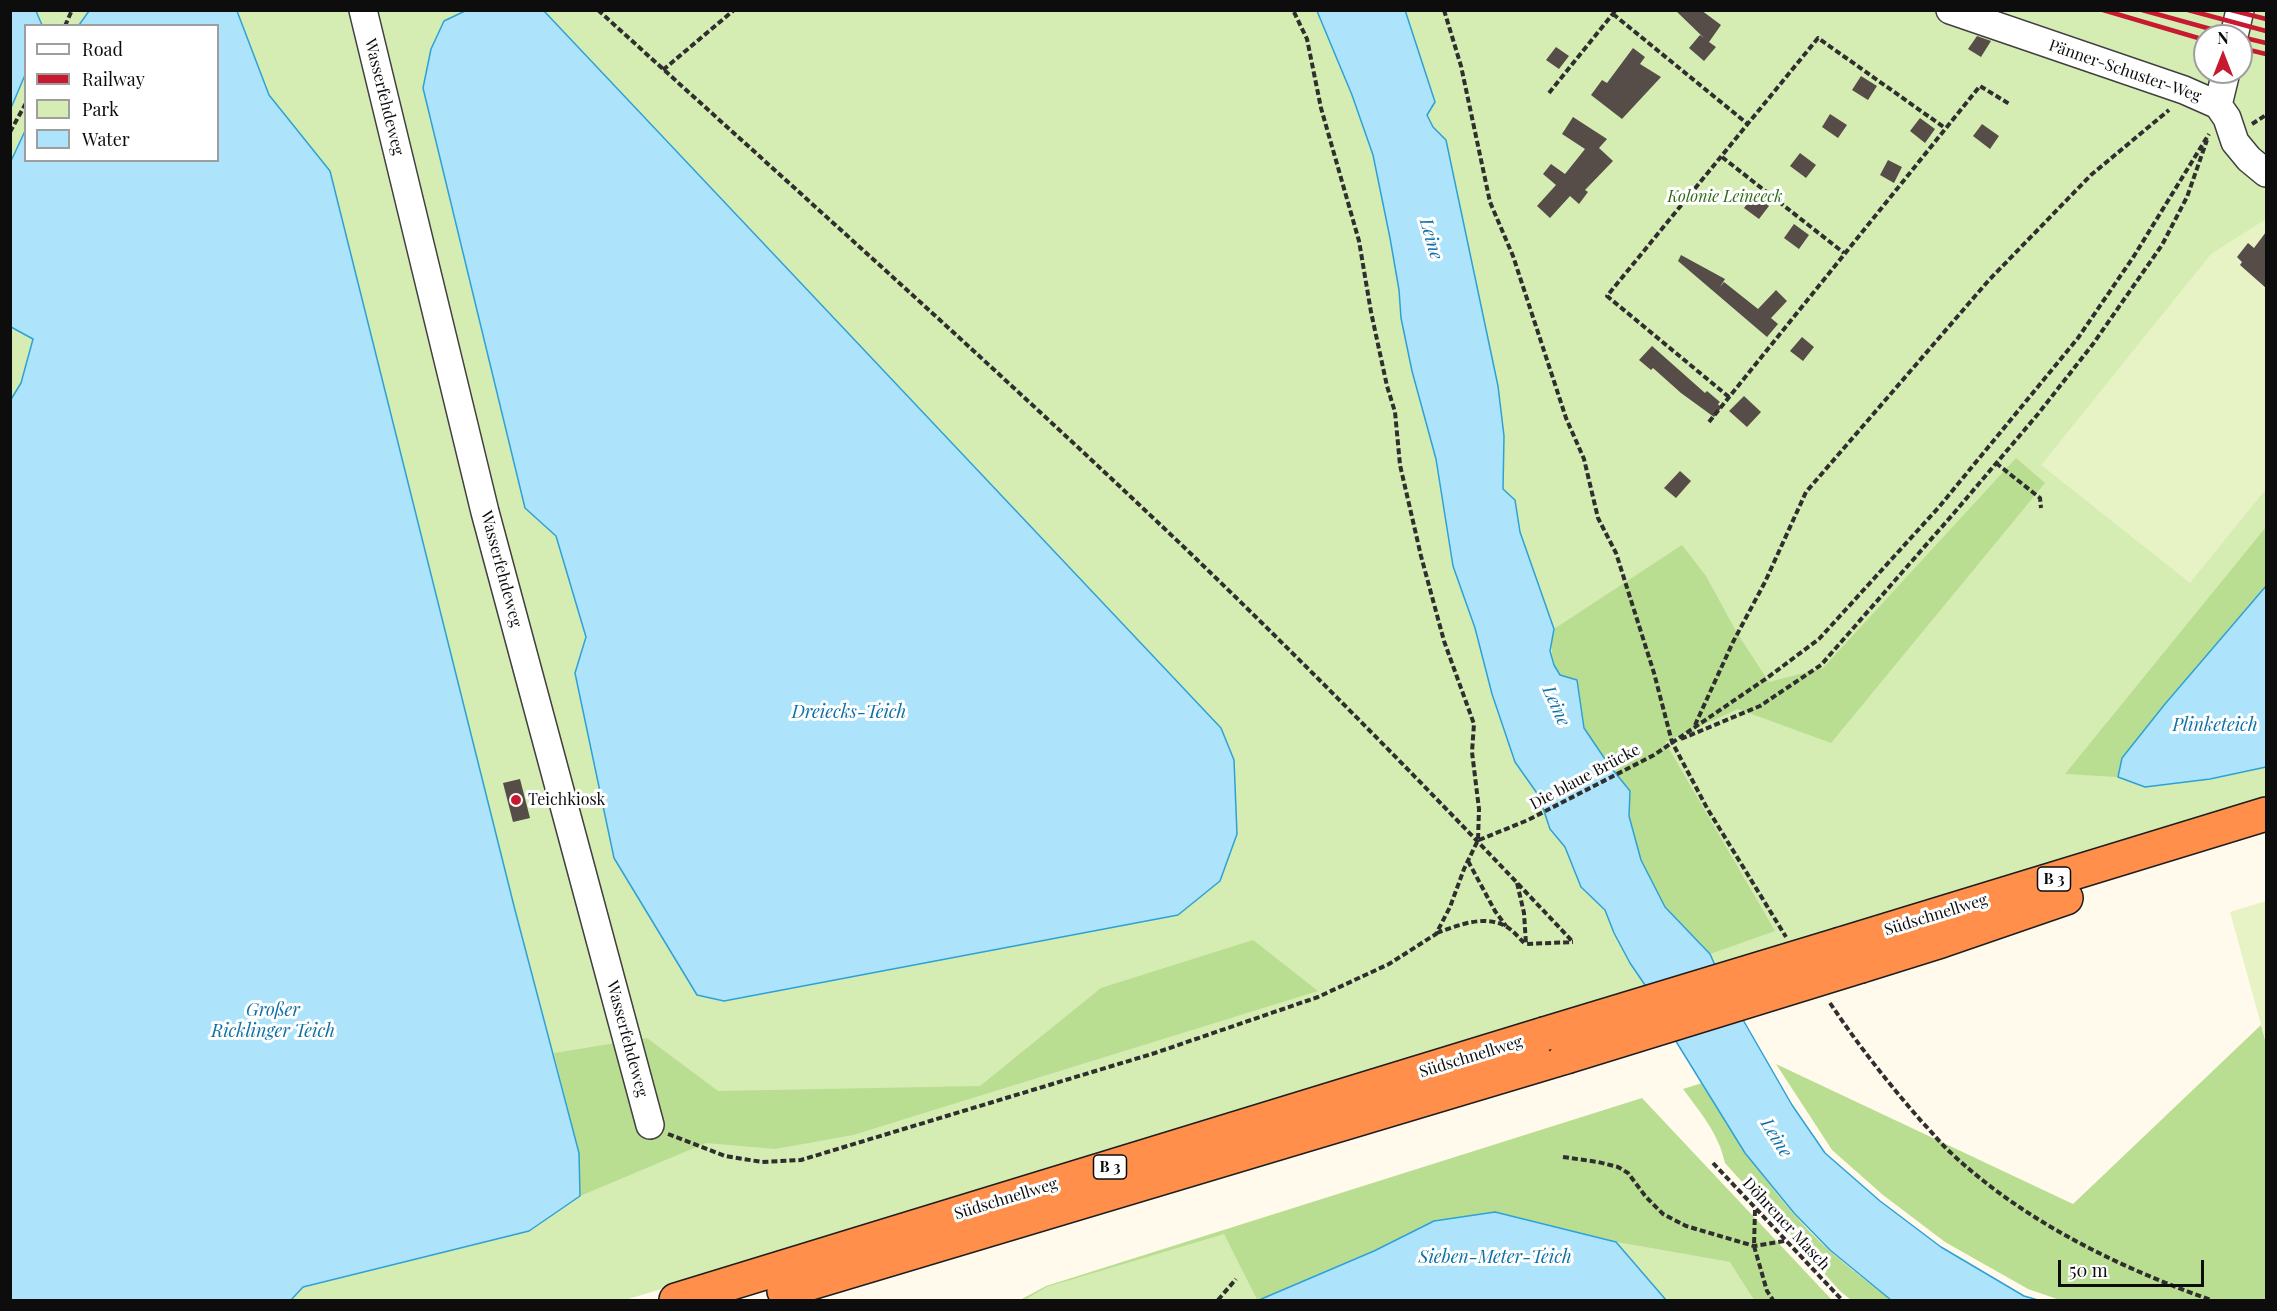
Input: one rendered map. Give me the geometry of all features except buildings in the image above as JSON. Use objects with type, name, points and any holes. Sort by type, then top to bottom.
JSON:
[{"type":"highway","name":"Südschnellweg","points":[[753,1300],[1555,1046],[1851,955],[2266,814]]},
{"type":"highway","name":"Südschnellweg","points":[[1851,955],[1941,941],[2266,828]]},
{"type":"highway","name":"Südschnellweg","points":[[676,1300],[1555,1046]]},
{"type":"lane","name":"Wasserfehdeweg","points":[[363,10],[485,512],[650,1125]]},
{"type":"lane","name":"Pänner-Schuster-Weg","points":[[1950,10],[2190,92],[2218,105],[2227,118],[2235,142],[2266,173]]},
{"type":"lane","points":[[2218,105],[2223,84]]},
{"type":"path","points":[[66,24],[72,10]]},
{"type":"path","points":[[598,10],[1044,415],[1155,520],[1478,840],[1573,942],[1526,944],[1507,927],[1495,911],[1468,861]]},
{"type":"path","points":[[663,70],[734,10]]},
{"type":"path","points":[[1293,10],[1307,39],[1321,108],[1359,242],[1371,312],[1395,412],[1400,465],[1421,556],[1444,641],[1474,724],[1472,752],[1479,809],[1478,840],[1436,934]]},
{"type":"path","points":[[1444,10],[1461,66],[1490,202],[1513,256],[1566,418],[1584,459],[1598,518],[1616,553],[1654,673],[1672,742],[1707,808],[1789,942]]},
{"type":"path","points":[[1549,93],[1614,12],[1749,125]]},
{"type":"path","points":[[1729,397],[1607,296],[1818,38],[1946,128]]},
{"type":"path","points":[[1709,422],[1980,86],[2011,105]]},
{"type":"path","points":[[1695,727],[1732,642],[1766,582],[1806,492],[1989,280],[2091,175],[2168,110],[2176,112],[2190,92]]},
{"type":"path","points":[[10,132],[24,107]]},
{"type":"path","points":[[2210,133],[2187,197],[2162,245],[2093,344],[1996,463],[1821,665],[1760,706],[1672,742],[1820,639],[1939,507],[2078,338],[2134,256],[2210,133]]},
{"type":"path","points":[[1722,157],[1844,253]]},
{"type":"path","points":[[1996,463],[2040,498],[2041,508]]},
{"type":"path","name":"Die blaue Brücke","points":[[1478,840],[1528,820],[1654,755],[1672,742]]},
{"type":"path","points":[[1517,882],[1524,913],[1526,944]]},
{"type":"path","points":[[650,1125],[686,1142],[725,1156],[762,1162],[801,1160],[1155,1053],[1318,997],[1389,964],[1436,934],[1469,922],[1486,922],[1507,927]]},
{"type":"path","points":[[1828,1001],[1853,1037],[1905,1102],[1950,1152],[1995,1189],[2042,1221],[2092,1249],[2161,1283],[2211,1300]]},
{"type":"path","points":[[1563,1157],[1618,1167],[1628,1173],[1646,1197],[1663,1214],[1686,1226],[1754,1246],[1785,1241]]},
{"type":"path","name":"Döhrener Masch","points":[[1713,1164],[1842,1300]]},
{"type":"path","points":[[1755,1209],[1754,1246],[1767,1291],[1773,1300]]},
{"type":"path","points":[[1218,1300],[1236,1279]]},
{"type":"green space","points":[[36,11],[89,11],[80,24],[42,24]]},
{"type":"green space","name":"Kolonie Leineeck","points":[[237,11],[465,11],[444,22],[431,49],[423,88],[525,508],[556,536],[586,637],[575,673],[697,995],[724,1001],[1178,915],[1220,881],[1237,834],[1234,760],[1221,728],[544,11],[2266,11],[2266,799],[625,1300],[291,1300],[303,1287],[579,1153],[515,910],[330,171],[269,95]]},
{"type":"green space","points":[[24,77],[24,133],[11,161],[11,108]]},
{"type":"green space","points":[[2266,219],[2266,489],[2190,583],[2041,465],[2211,254]]},
{"type":"green space","points":[[11,327],[33,339],[21,383],[11,401]]},
{"type":"green space","points":[[2016,458],[2045,483],[1831,743],[1738,709],[1665,742],[1775,931],[1710,954],[1665,907],[1641,860],[1629,816],[1630,791],[1584,728],[1577,680],[1560,675],[1554,664],[1552,647],[1554,629],[1682,545],[1706,576],[1737,633],[1769,682],[1823,668]]},
{"type":"green space","points":[[2266,527],[2266,586],[2122,758],[2118,777],[2065,774]]},
{"type":"green space","points":[[2266,901],[2266,1043],[2230,912]]},
{"type":"green space","points":[[1253,940],[1318,991],[853,1135],[775,1149],[706,1143],[580,1196],[579,1153],[554,1053],[647,1038],[718,1091],[980,1086],[1101,988]]},
{"type":"green space","points":[[2261,1025],[2266,1043],[2266,1300],[2060,1300],[2028,1289],[1945,1242],[1883,1195],[1832,1150],[1776,1064],[2073,1204]]},
{"type":"green space","points":[[1702,1083],[1760,1172],[1793,1213],[1830,1251],[1891,1300],[1851,1300],[1840,1291],[1725,1163],[1714,1133],[1683,1089]]},
{"type":"green space","points":[[1642,1098],[1832,1300],[1754,1300],[1730,1262],[1616,1242],[1495,1212],[1434,1221],[1374,1251],[1259,1300],[1224,1234],[1047,1287],[1025,1300],[1020,1300],[1046,1286]]},
{"type":"green space","points":[[1224,1233],[1257,1300],[1025,1300],[1047,1287]]},
{"type":"green space","points":[[1616,1242],[1731,1262],[1754,1300],[1666,1300]]},
{"type":"water","points":[[11,10],[36,11],[42,24],[24,24],[24,77],[11,108]]},
{"type":"water","name":"Leine","points":[[1405,10],[1435,102],[1427,115],[1433,127],[1446,140],[1498,386],[1504,436],[1503,489],[1515,500],[1520,532],[1554,629],[1550,651],[1554,665],[1560,675],[1577,680],[1584,728],[1630,791],[1629,816],[1641,860],[1665,907],[1710,954],[1727,992],[1792,1105],[1825,1153],[1880,1201],[1941,1247],[2024,1296],[2038,1300],[1891,1300],[1830,1250],[1794,1213],[1745,1153],[1656,1009],[1645,985],[1614,933],[1605,910],[1581,887],[1565,847],[1550,829],[1539,796],[1515,762],[1492,694],[1475,628],[1453,566],[1436,459],[1412,371],[1401,318],[1399,290],[1373,155],[1352,95],[1317,11]]},
{"type":"water","name":"Großer Ricklinger Teich","points":[[89,11],[237,11],[269,95],[330,171],[515,910],[579,1153],[580,1196],[529,1231],[303,1287],[291,1300],[11,1300],[10,401],[21,383],[33,339],[11,327],[11,161],[24,133],[24,162],[219,162],[219,24],[80,24]]},
{"type":"water","name":"Dreiecks-Teich","points":[[465,11],[544,11],[1221,728],[1234,760],[1237,834],[1220,881],[1178,915],[724,1001],[697,995],[614,858],[575,673],[586,637],[556,536],[525,508],[423,88],[431,49],[444,21]]},
{"type":"water","name":"Plinketeich","points":[[2266,586],[2266,767],[2210,779],[2145,787],[2118,777],[2122,758]]},
{"type":"water","name":"Sieben-Meter-Teich","points":[[1495,1212],[1616,1242],[1666,1300],[1259,1300],[1374,1251],[1434,1221]]},
{"type":"railway","points":[[2103,10],[2193,36]]},
{"type":"railway","points":[[2142,10],[2193,24]]},
{"type":"railway","points":[[2188,10],[2266,31]]},
{"type":"railway","points":[[2231,10],[2266,19]]},
{"type":"railway","points":[[2253,40],[2266,43]]},
{"type":"railway","points":[[2253,51],[2266,54]]},
{"type":"place","name":"Teichkiosk","points":[[516,800]]}]
